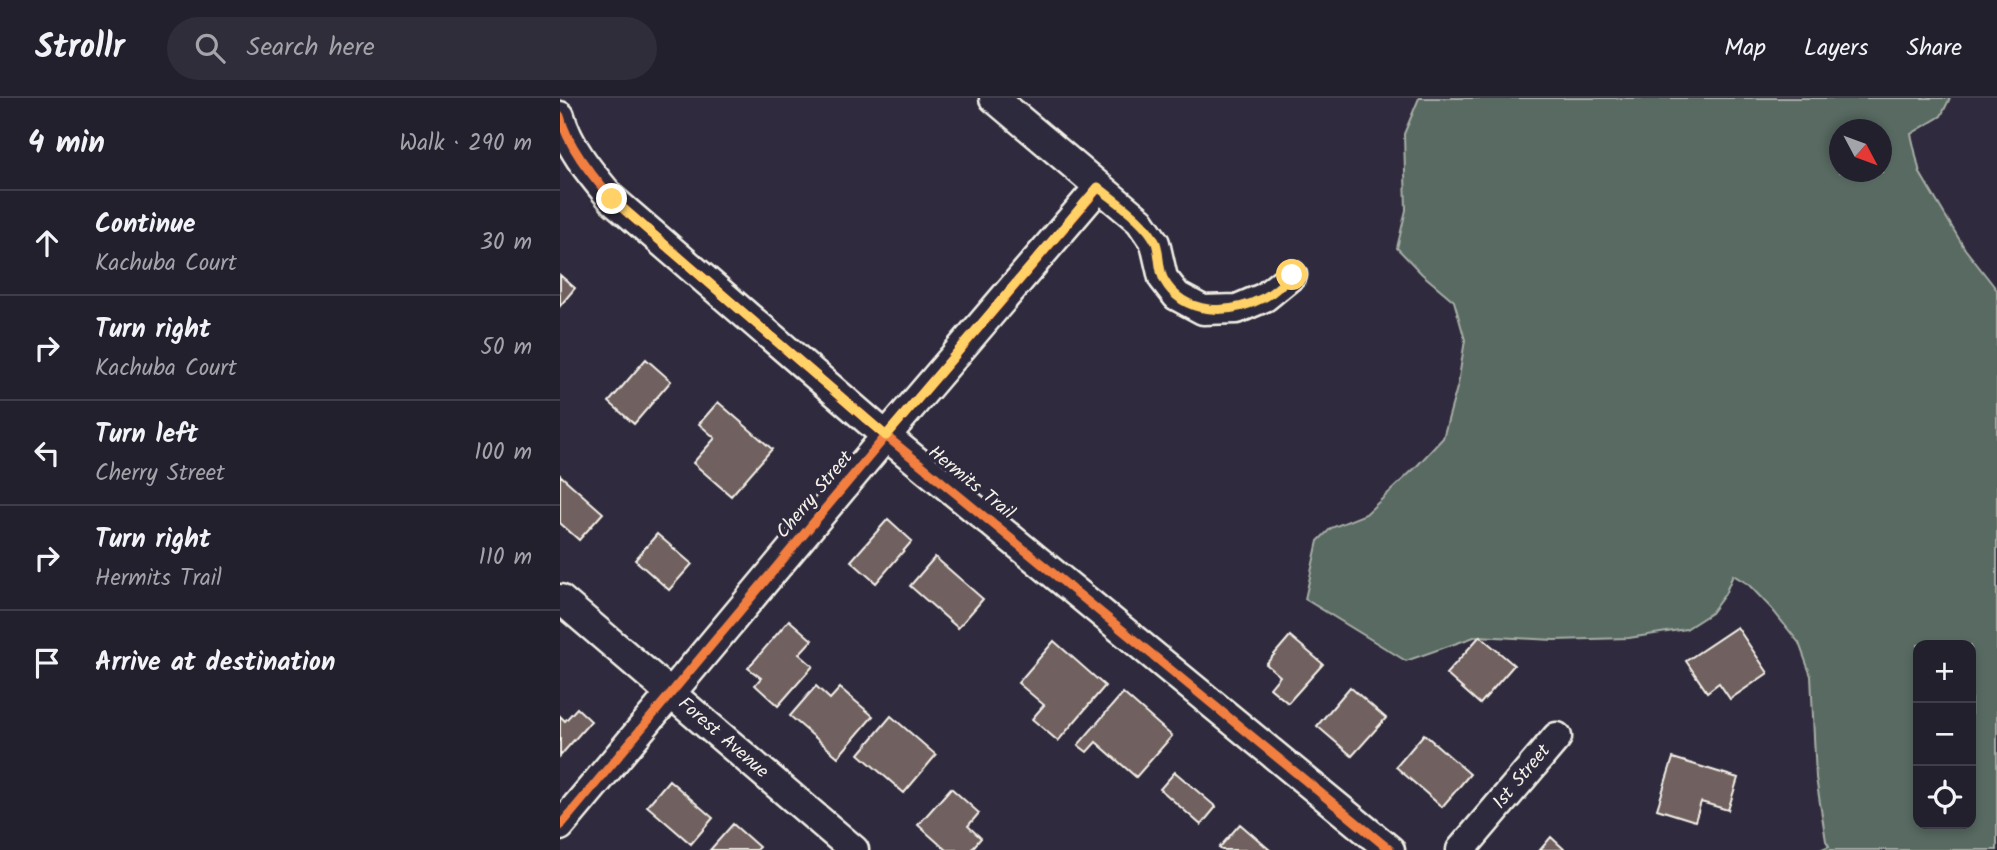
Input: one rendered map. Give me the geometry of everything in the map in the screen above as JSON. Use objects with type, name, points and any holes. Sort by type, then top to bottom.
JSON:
[{"type":"street","points":[[994,98],[1140,221],[1156,243],[1163,278],[1177,296],[1203,310],[1237,309],[1265,297],[1292,275]]},
{"type":"street","name":"Hermits Trail","points":[[560,116],[562,125],[587,170],[612,199],[886,436],[1390,850]]},
{"type":"street","name":"Cherry Street","points":[[560,826],[1098,187]]},
{"type":"street","name":"Forest Avenue","points":[[560,599],[855,850]]},
{"type":"street","name":"1st Street","points":[[1461,850],[1557,737]]},
{"type":"green space","points":[[1419,98],[1950,98],[1941,116],[1911,134],[1920,173],[1965,249],[1997,290],[1997,850],[1820,850],[1829,846],[1816,778],[1811,676],[1799,643],[1748,584],[1733,575],[1725,594],[1711,613],[1686,629],[1629,638],[1554,640],[1477,636],[1406,661],[1305,599],[1318,541],[1331,528],[1366,514],[1443,438],[1458,384],[1465,340],[1454,301],[1397,248],[1406,210],[1404,134]]},
{"type":"building","points":[[560,275],[575,288],[560,306]]},
{"type":"building","points":[[646,359],[671,381],[634,424],[609,402]]},
{"type":"building","points":[[718,402],[772,449],[731,496],[693,463],[715,438],[699,424]]},
{"type":"building","points":[[560,475],[603,513],[579,540],[560,523]]},
{"type":"building","points":[[888,519],[912,541],[876,583],[851,561]]},
{"type":"building","points":[[657,534],[692,564],[669,590],[635,560]]},
{"type":"building","points":[[935,557],[983,599],[958,628],[910,586]]},
{"type":"building","points":[[789,620],[812,640],[799,654],[813,666],[778,706],[755,685],[761,678],[748,668]]},
{"type":"building","points":[[1737,627],[1768,673],[1730,699],[1719,683],[1707,692],[1686,661]]},
{"type":"building","points":[[1290,636],[1323,664],[1288,703],[1270,688],[1280,676],[1266,664]]},
{"type":"building","points":[[1480,636],[1514,665],[1480,704],[1446,674]]},
{"type":"building","points":[[1054,641],[1105,686],[1058,741],[1032,719],[1044,705],[1018,683]]},
{"type":"building","points":[[816,686],[830,699],[840,688],[873,716],[838,757],[790,716]]},
{"type":"building","points":[[1350,687],[1386,718],[1352,756],[1317,726]]},
{"type":"building","points":[[1123,693],[1172,736],[1136,777],[1096,742],[1087,752],[1078,745]]},
{"type":"building","points":[[577,708],[591,721],[560,756],[560,716],[565,721]]},
{"type":"building","points":[[891,716],[936,755],[904,793],[859,754]]},
{"type":"building","points":[[1424,734],[1470,774],[1442,807],[1396,767]]},
{"type":"building","points":[[1673,758],[1738,778],[1728,810],[1701,802],[1695,821],[1657,809]]},
{"type":"building","points":[[1175,772],[1216,807],[1201,825],[1160,789]]},
{"type":"building","points":[[669,780],[713,818],[691,844],[647,806]]},
{"type":"building","points":[[951,788],[979,813],[968,826],[981,838],[971,850],[946,850],[918,825]]},
{"type":"building","points":[[733,824],[759,847],[756,850],[710,850]]},
{"type":"building","points":[[1240,824],[1270,850],[1219,848]]},
{"type":"building","points":[[1551,837],[1565,850],[1540,850]]},
{"type":"cycle path","points":[[560,116],[575,150],[612,199],[886,436],[1390,850]]},
{"type":"cycle path","points":[[560,826],[886,436],[1098,188]]},
{"type":"route","points":[[612,199],[886,436],[1098,187],[1140,221],[1156,243],[1163,278],[1177,296],[1203,310],[1237,309],[1265,297],[1292,275]]}]
